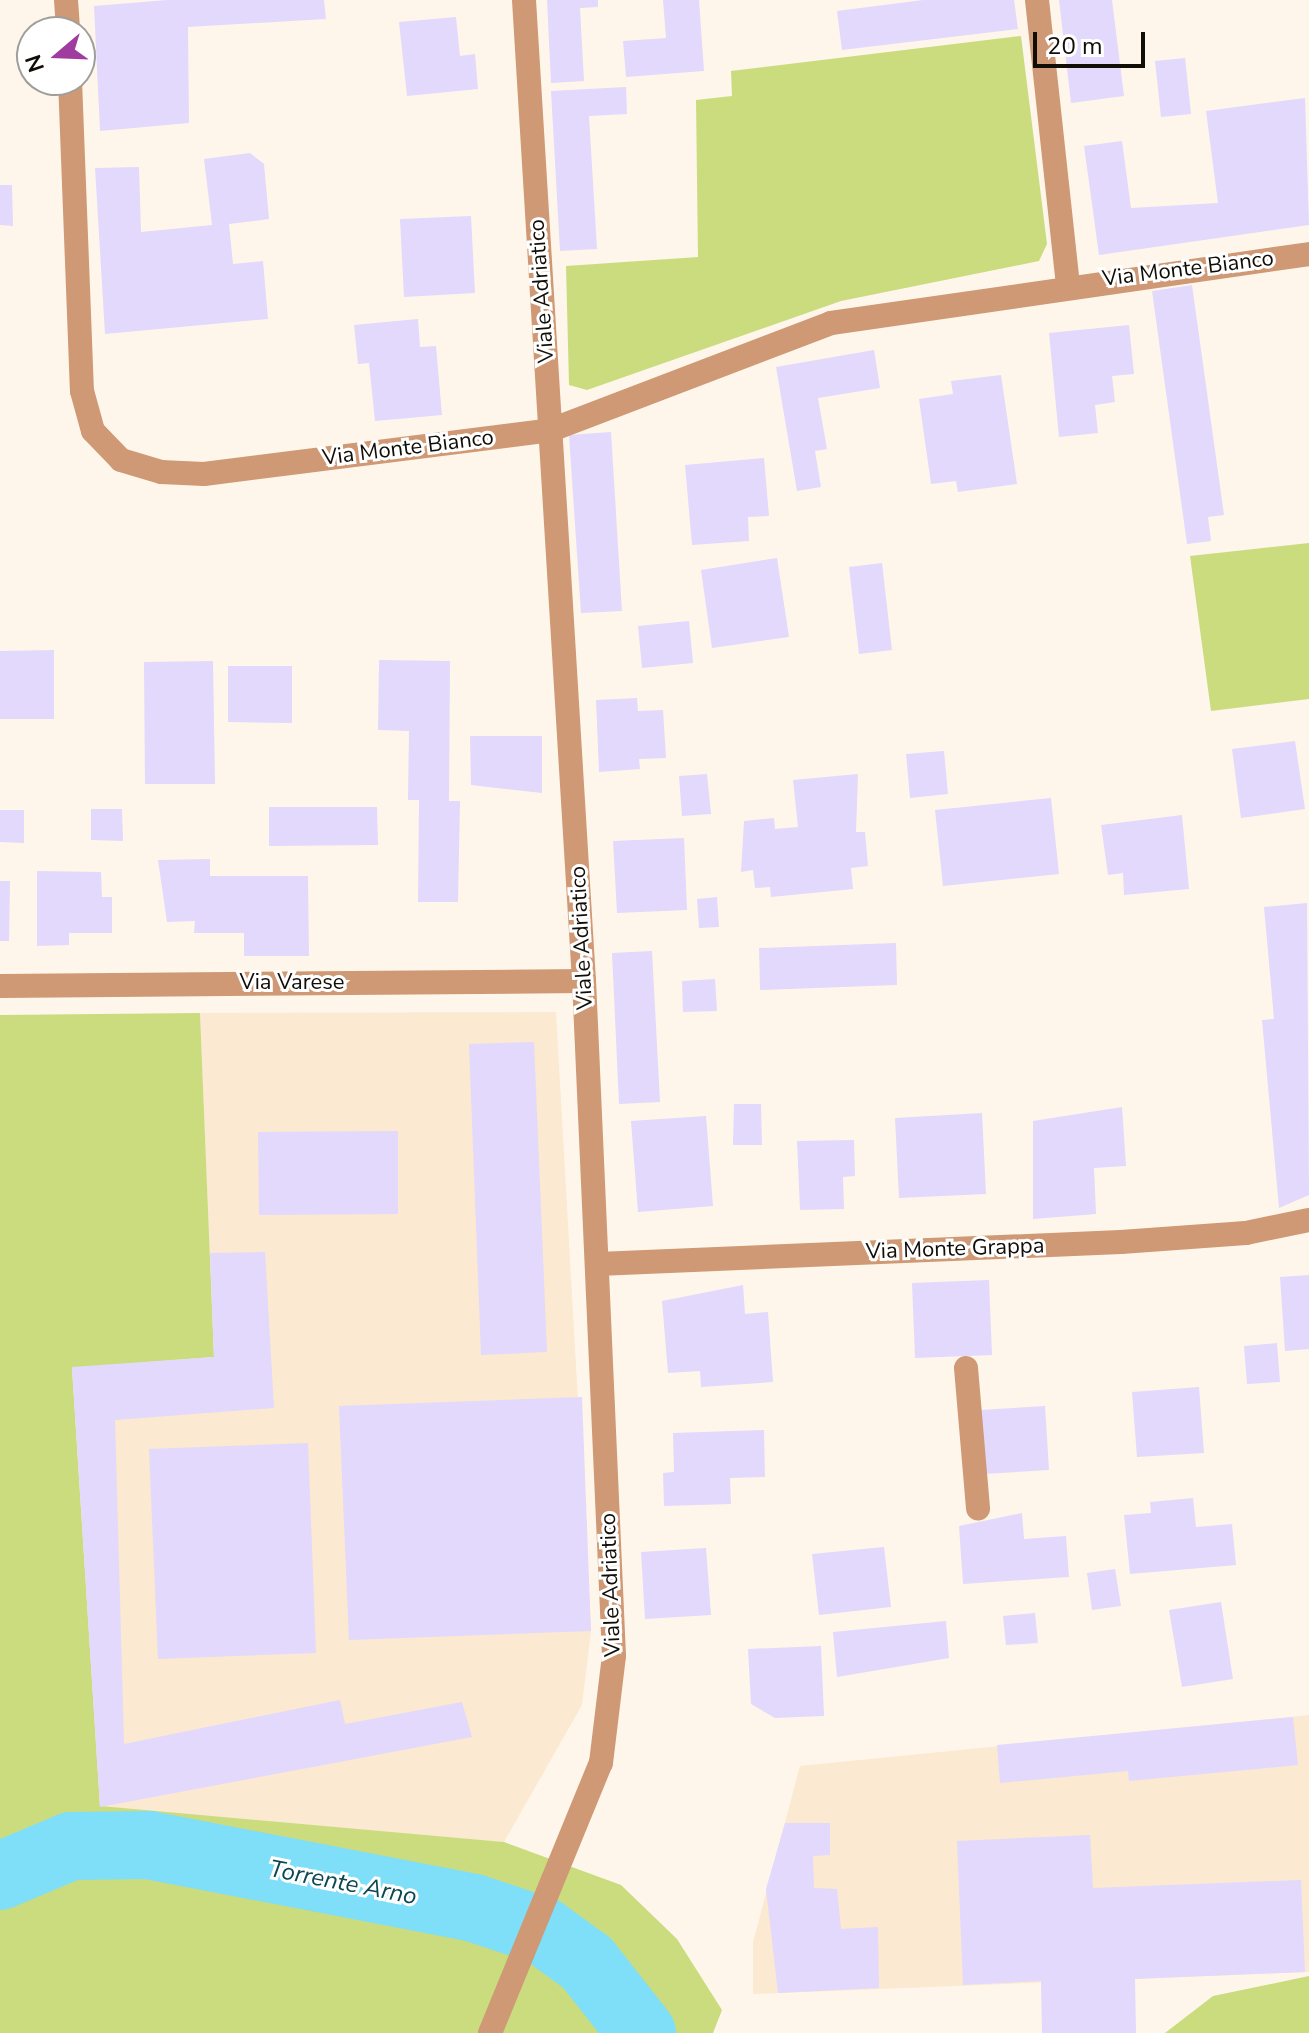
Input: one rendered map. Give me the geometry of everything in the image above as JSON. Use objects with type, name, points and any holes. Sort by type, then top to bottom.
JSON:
[{"type":"street","name":"Viale Adriatico","points":[[490,2033],[561,1867],[601,1763],[612,1711],[598,1264],[584,981],[524,0]]},
{"type":"street","points":[[1037,0],[1068,284]]},
{"type":"street","name":"Via Monte Bianco","points":[[71,96],[82,391],[93,431],[121,460],[204,474],[551,430],[831,323],[1068,284],[1309,254]]},
{"type":"street","name":"Via Varese","points":[[0,986],[584,981]]},
{"type":"street","name":"Via Monte Grappa","points":[[598,1264],[1121,1242],[1246,1233],[1309,1220]]},
{"type":"street","points":[[966,1368],[978,1508]]},
{"type":"shaded area","points":[[556,1012],[591,1631],[582,1705],[504,1842],[100,1807],[72,1367],[214,1357],[200,1013]]},
{"type":"shaded area","points":[[1309,1715],[1309,1972],[753,1994],[753,1942],[800,1766]]},
{"type":"green space","points":[[1021,36],[1047,244],[1039,261],[841,301],[587,390],[569,385],[566,266],[698,257],[696,100],[732,96],[731,71]]},
{"type":"green space","points":[[1309,543],[1309,699],[1211,711],[1190,556]]},
{"type":"green space","points":[[200,1013],[214,1357],[72,1368],[100,1806],[504,1842],[621,1885],[677,1939],[722,2010],[713,2033],[0,2033],[0,1015]]},
{"type":"green space","points":[[1309,1976],[1309,2033],[1165,2033],[1213,1996]]},
{"type":"building","points":[[167,0],[324,0],[326,19],[188,27],[189,123],[100,131],[94,6]]},
{"type":"building","points":[[547,0],[598,0],[598,7],[580,8],[584,81],[551,83]]},
{"type":"building","points":[[663,0],[699,0],[704,71],[626,77],[623,41],[666,38]]},
{"type":"building","points":[[923,0],[1014,0],[1018,29],[842,50],[837,11]]},
{"type":"building","points":[[1059,0],[1112,0],[1124,96],[1071,103]]},
{"type":"building","points":[[456,17],[460,56],[475,54],[478,89],[407,96],[399,22]]},
{"type":"building","points":[[1185,58],[1191,114],[1161,117],[1155,61]]},
{"type":"building","points":[[626,87],[627,114],[589,116],[597,249],[560,251],[551,91]]},
{"type":"building","points":[[1305,98],[1309,225],[1099,255],[1084,146],[1122,141],[1131,208],[1218,203],[1206,111]]},
{"type":"building","points":[[250,153],[264,164],[269,219],[229,224],[233,264],[263,261],[268,319],[105,334],[95,168],[139,167],[141,232],[212,225],[204,159]]},
{"type":"building","points":[[0,185],[12,185],[13,226],[0,225]]},
{"type":"building","points":[[471,216],[475,293],[404,297],[400,219]]},
{"type":"building","points":[[1192,285],[1224,515],[1208,517],[1211,541],[1187,544],[1152,291]]},
{"type":"building","points":[[418,319],[420,347],[436,346],[442,415],[375,421],[369,363],[358,364],[354,325]]},
{"type":"building","points":[[1129,325],[1134,374],[1112,376],[1115,402],[1095,405],[1098,433],[1059,437],[1049,333]]},
{"type":"building","points":[[874,350],[880,388],[818,398],[827,449],[815,451],[821,487],[797,491],[776,367]]},
{"type":"building","points":[[1001,375],[1017,484],[958,492],[956,481],[931,484],[919,399],[953,394],[951,381]]},
{"type":"building","points":[[611,432],[622,611],[581,613],[569,435]]},
{"type":"building","points":[[764,458],[769,516],[748,517],[749,541],[692,545],[685,465]]},
{"type":"building","points":[[777,558],[789,637],[712,648],[701,570]]},
{"type":"building","points":[[882,563],[892,650],[859,654],[849,567]]},
{"type":"building","points":[[689,621],[693,663],[642,668],[638,626]]},
{"type":"building","points":[[54,650],[54,719],[0,719],[0,651]]},
{"type":"building","points":[[379,660],[450,661],[449,801],[460,801],[458,902],[418,902],[419,800],[408,800],[409,731],[378,730]]},
{"type":"building","points":[[213,661],[215,784],[145,784],[144,662]]},
{"type":"building","points":[[228,666],[292,666],[292,723],[228,722]]},
{"type":"building","points":[[637,698],[638,711],[663,710],[666,758],[639,759],[640,769],[599,772],[596,700]]},
{"type":"building","points":[[470,736],[542,736],[542,793],[471,785]]},
{"type":"building","points":[[1295,741],[1305,809],[1241,818],[1232,749]]},
{"type":"building","points":[[944,751],[948,794],[910,798],[906,754]]},
{"type":"building","points":[[707,774],[711,814],[682,816],[679,776]]},
{"type":"building","points":[[858,774],[856,832],[865,832],[868,866],[851,868],[853,889],[771,897],[770,887],[755,888],[753,870],[741,872],[744,821],[774,818],[775,829],[798,827],[793,780]]},
{"type":"building","points":[[1051,798],[1059,874],[943,886],[935,810]]},
{"type":"building","points":[[269,807],[377,807],[378,845],[269,846]]},
{"type":"building","points":[[91,809],[122,809],[123,841],[91,840]]},
{"type":"building","points":[[0,810],[24,810],[24,843],[0,842]]},
{"type":"building","points":[[1182,815],[1189,889],[1124,895],[1123,873],[1108,875],[1101,825]]},
{"type":"building","points":[[684,838],[687,910],[617,913],[613,841]]},
{"type":"building","points":[[210,859],[210,876],[308,876],[309,956],[244,956],[244,933],[194,933],[195,921],[167,922],[158,860]]},
{"type":"building","points":[[37,871],[101,872],[102,897],[112,897],[112,933],[69,933],[69,945],[37,946]]},
{"type":"building","points":[[0,881],[10,881],[9,941],[0,941]]},
{"type":"building","points":[[717,897],[719,927],[699,928],[697,899]]},
{"type":"building","points":[[1307,903],[1309,1195],[1279,1208],[1262,1020],[1274,1019],[1264,907]]},
{"type":"building","points":[[896,943],[897,985],[760,990],[759,948]]},
{"type":"building","points":[[652,951],[660,1102],[619,1104],[612,953]]},
{"type":"building","points":[[715,979],[717,1011],[683,1012],[682,981]]},
{"type":"building","points":[[534,1042],[547,1352],[481,1355],[469,1044]]},
{"type":"building","points":[[734,1104],[761,1104],[762,1145],[733,1145]]},
{"type":"building","points":[[1122,1107],[1126,1166],[1094,1168],[1096,1214],[1033,1219],[1033,1121]]},
{"type":"building","points":[[982,1113],[986,1194],[899,1198],[895,1118]]},
{"type":"building","points":[[706,1116],[713,1206],[638,1212],[631,1121]]},
{"type":"building","points":[[398,1131],[398,1214],[259,1215],[258,1132]]},
{"type":"building","points":[[854,1140],[855,1176],[843,1177],[844,1209],[800,1210],[797,1141]]},
{"type":"building","points":[[265,1252],[274,1408],[115,1420],[124,1744],[340,1700],[345,1724],[462,1702],[472,1737],[100,1807],[72,1367],[214,1357],[210,1253]]},
{"type":"building","points":[[1309,1275],[1309,1349],[1285,1351],[1280,1277]]},
{"type":"building","points":[[989,1280],[992,1355],[915,1358],[912,1283]]},
{"type":"building","points":[[743,1285],[745,1314],[768,1312],[773,1382],[701,1387],[700,1371],[668,1373],[662,1301]]},
{"type":"building","points":[[1277,1343],[1280,1382],[1247,1384],[1244,1346]]},
{"type":"building","points":[[1199,1387],[1204,1453],[1137,1457],[1132,1392]]},
{"type":"building","points":[[582,1397],[591,1631],[349,1640],[339,1406]]},
{"type":"building","points":[[1045,1406],[1049,1470],[984,1474],[980,1410]]},
{"type":"building","points":[[764,1430],[765,1477],[730,1478],[731,1504],[664,1506],[663,1473],[674,1472],[673,1433]]},
{"type":"building","points":[[308,1443],[316,1653],[158,1659],[149,1449]]},
{"type":"building","points":[[1193,1498],[1196,1527],[1232,1524],[1236,1565],[1130,1574],[1124,1515],[1151,1513],[1150,1502]]},
{"type":"building","points":[[1022,1513],[1024,1539],[1066,1536],[1069,1577],[963,1584],[959,1526]]},
{"type":"building","points":[[884,1547],[891,1607],[819,1615],[812,1554]]},
{"type":"building","points":[[706,1548],[711,1615],[645,1619],[641,1552]]},
{"type":"building","points":[[1115,1569],[1121,1606],[1092,1610],[1087,1573]]},
{"type":"building","points":[[1221,1602],[1233,1679],[1182,1687],[1169,1610]]},
{"type":"building","points":[[1035,1613],[1038,1643],[1006,1645],[1003,1616]]},
{"type":"building","points":[[946,1621],[949,1658],[837,1677],[833,1632]]},
{"type":"building","points":[[821,1646],[824,1716],[775,1718],[751,1704],[748,1649]]},
{"type":"building","points":[[1293,1717],[1298,1765],[1129,1781],[1128,1771],[1000,1783],[997,1745]]},
{"type":"building","points":[[785,1823],[830,1823],[830,1855],[813,1856],[814,1888],[837,1889],[841,1929],[878,1927],[879,1988],[778,1993],[766,1889]]},
{"type":"building","points":[[1090,1835],[1093,1888],[1301,1880],[1305,1972],[1135,1979],[1136,2033],[1042,2033],[1041,1981],[963,1985],[957,1841]]},
{"type":"waterway","name":"Torrente Arno","points":[[0,1876],[71,1846],[148,1845],[474,1908],[543,1931],[587,1963],[642,2033]]}]
